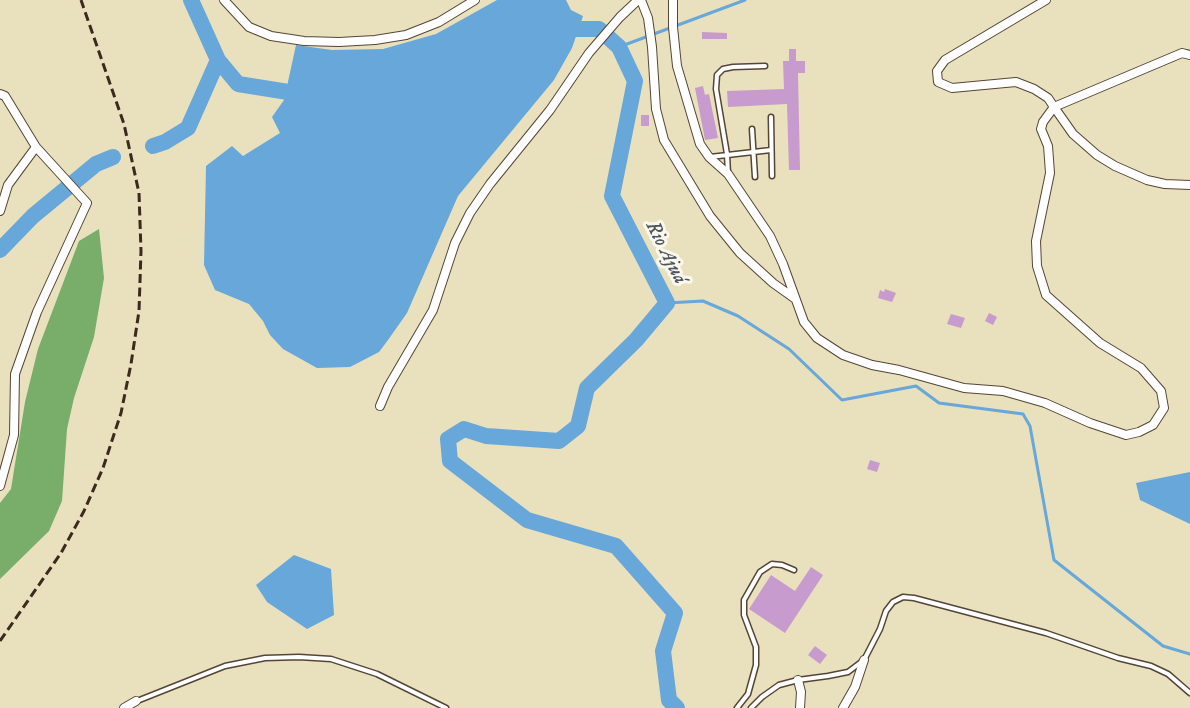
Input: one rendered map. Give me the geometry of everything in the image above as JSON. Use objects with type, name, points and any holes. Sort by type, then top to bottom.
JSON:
[{"type":"street","points":[[224,0],[249,27],[271,36],[304,41],[339,42],[406,35],[439,22],[475,0]]},
{"type":"street","points":[[380,406],[388,387],[433,310],[446,268],[470,213],[490,184],[550,110],[589,53],[620,17],[640,0],[648,18],[656,109],[664,140],[710,216],[740,253],[773,283],[794,298]]},
{"type":"street","points":[[673,0],[673,27],[680,77],[700,144],[709,157],[728,174],[770,236],[804,322],[817,338],[843,355],[964,388],[1003,391],[1045,404],[1126,435],[1153,425],[1164,408],[1161,391],[1141,368],[1100,343],[1046,295],[1037,266],[1036,241],[1050,173],[1048,146],[1041,129],[1042,122],[1054,107],[1182,53],[1190,55]]},
{"type":"street","points":[[1046,0],[945,60],[937,71],[938,82],[952,88],[1016,82],[1034,89],[1048,99],[1073,134],[1097,155],[1147,180],[1165,184],[1190,185]]},
{"type":"street","points":[[0,94],[5,96],[36,147],[87,203],[37,312],[15,374],[14,435],[0,486]]},
{"type":"street","points":[[0,212],[8,185],[36,147]]},
{"type":"street","points":[[843,708],[855,687],[864,660]]},
{"type":"street","points":[[798,680],[801,692],[800,708]]},
{"type":"street","points":[[124,708],[136,701]]},
{"type":"lane","points":[[728,174],[727,154],[716,89],[717,75],[723,69],[733,67],[765,66]]},
{"type":"lane","points":[[771,117],[772,176]]},
{"type":"lane","points":[[752,129],[755,177]]},
{"type":"lane","points":[[709,157],[771,150]]},
{"type":"lane","points":[[737,708],[747,694],[756,665],[756,647],[744,615],[744,600],[760,572],[772,564],[794,570]]},
{"type":"lane","points":[[751,708],[762,697],[779,686],[798,680],[848,672],[864,660],[880,629],[886,611],[893,602],[903,597],[914,597],[1046,633],[1118,658],[1151,666],[1168,674],[1190,693]]},
{"type":"lane","points":[[136,701],[225,666],[265,658],[298,657],[332,659],[377,674],[446,708]]},
{"type":"green space","points":[[99,229],[104,278],[94,337],[74,398],[67,429],[62,501],[49,531],[0,579],[0,503],[11,489],[25,402],[38,349],[79,241]]},
{"type":"water","points":[[497,0],[566,0],[571,10],[583,16],[572,48],[554,80],[458,196],[407,313],[379,352],[350,367],[317,368],[283,349],[270,335],[263,321],[249,304],[215,290],[204,265],[206,166],[232,146],[243,156],[280,133],[272,117],[284,100],[296,45],[332,50],[383,49],[436,34]]},
{"type":"water","points":[[1190,472],[1190,524],[1140,500],[1136,483]]},
{"type":"water","points":[[294,555],[331,569],[334,615],[307,629],[267,602],[256,585]]},
{"type":"building","points":[[702,32],[727,33],[727,39],[702,39]]},
{"type":"building","points":[[789,49],[796,49],[796,61],[805,61],[805,73],[798,73],[800,170],[789,170],[787,104],[728,107],[727,91],[784,89],[783,61],[789,61]]},
{"type":"building","points":[[703,86],[705,95],[709,94],[718,138],[705,140],[695,88]]},
{"type":"building","points":[[641,115],[649,115],[649,126],[641,126]]},
{"type":"building","points":[[885,289],[896,293],[892,302],[878,298],[880,290],[884,292]]},
{"type":"building","points":[[989,313],[997,317],[993,325],[985,321]]},
{"type":"building","points":[[951,314],[965,318],[961,328],[947,324]]},
{"type":"building","points":[[870,460],[880,463],[877,472],[867,469]]},
{"type":"building","points":[[811,567],[823,575],[785,633],[749,609],[771,575],[795,591]]},
{"type":"building","points":[[815,646],[827,655],[820,664],[808,655]]},
{"type":"waterway","name":"Rio Ajuá","points":[[191,0],[218,60],[238,84],[307,95]]},
{"type":"waterway","points":[[619,47],[745,0]]},
{"type":"waterway","name":"Rio Ajuá","points":[[558,29],[599,29],[619,47],[635,81],[612,196],[667,303],[636,340],[587,388],[578,426],[559,441],[486,436],[464,429],[448,439],[450,461],[527,520],[616,546],[675,613],[663,651],[669,700],[677,708]]},
{"type":"waterway","points":[[153,146],[165,142],[188,128],[218,60]]},
{"type":"waterway","points":[[0,250],[33,216],[96,164],[113,157]]},
{"type":"waterway","points":[[667,303],[703,301],[738,316],[789,349],[842,400],[916,386],[939,403],[1023,414],[1030,426],[1054,560],[1163,646],[1190,654]]},
{"type":"railway","points":[[0,641],[61,553],[84,511],[103,468],[121,413],[139,311],[141,251],[139,193],[124,124],[81,0]]}]
